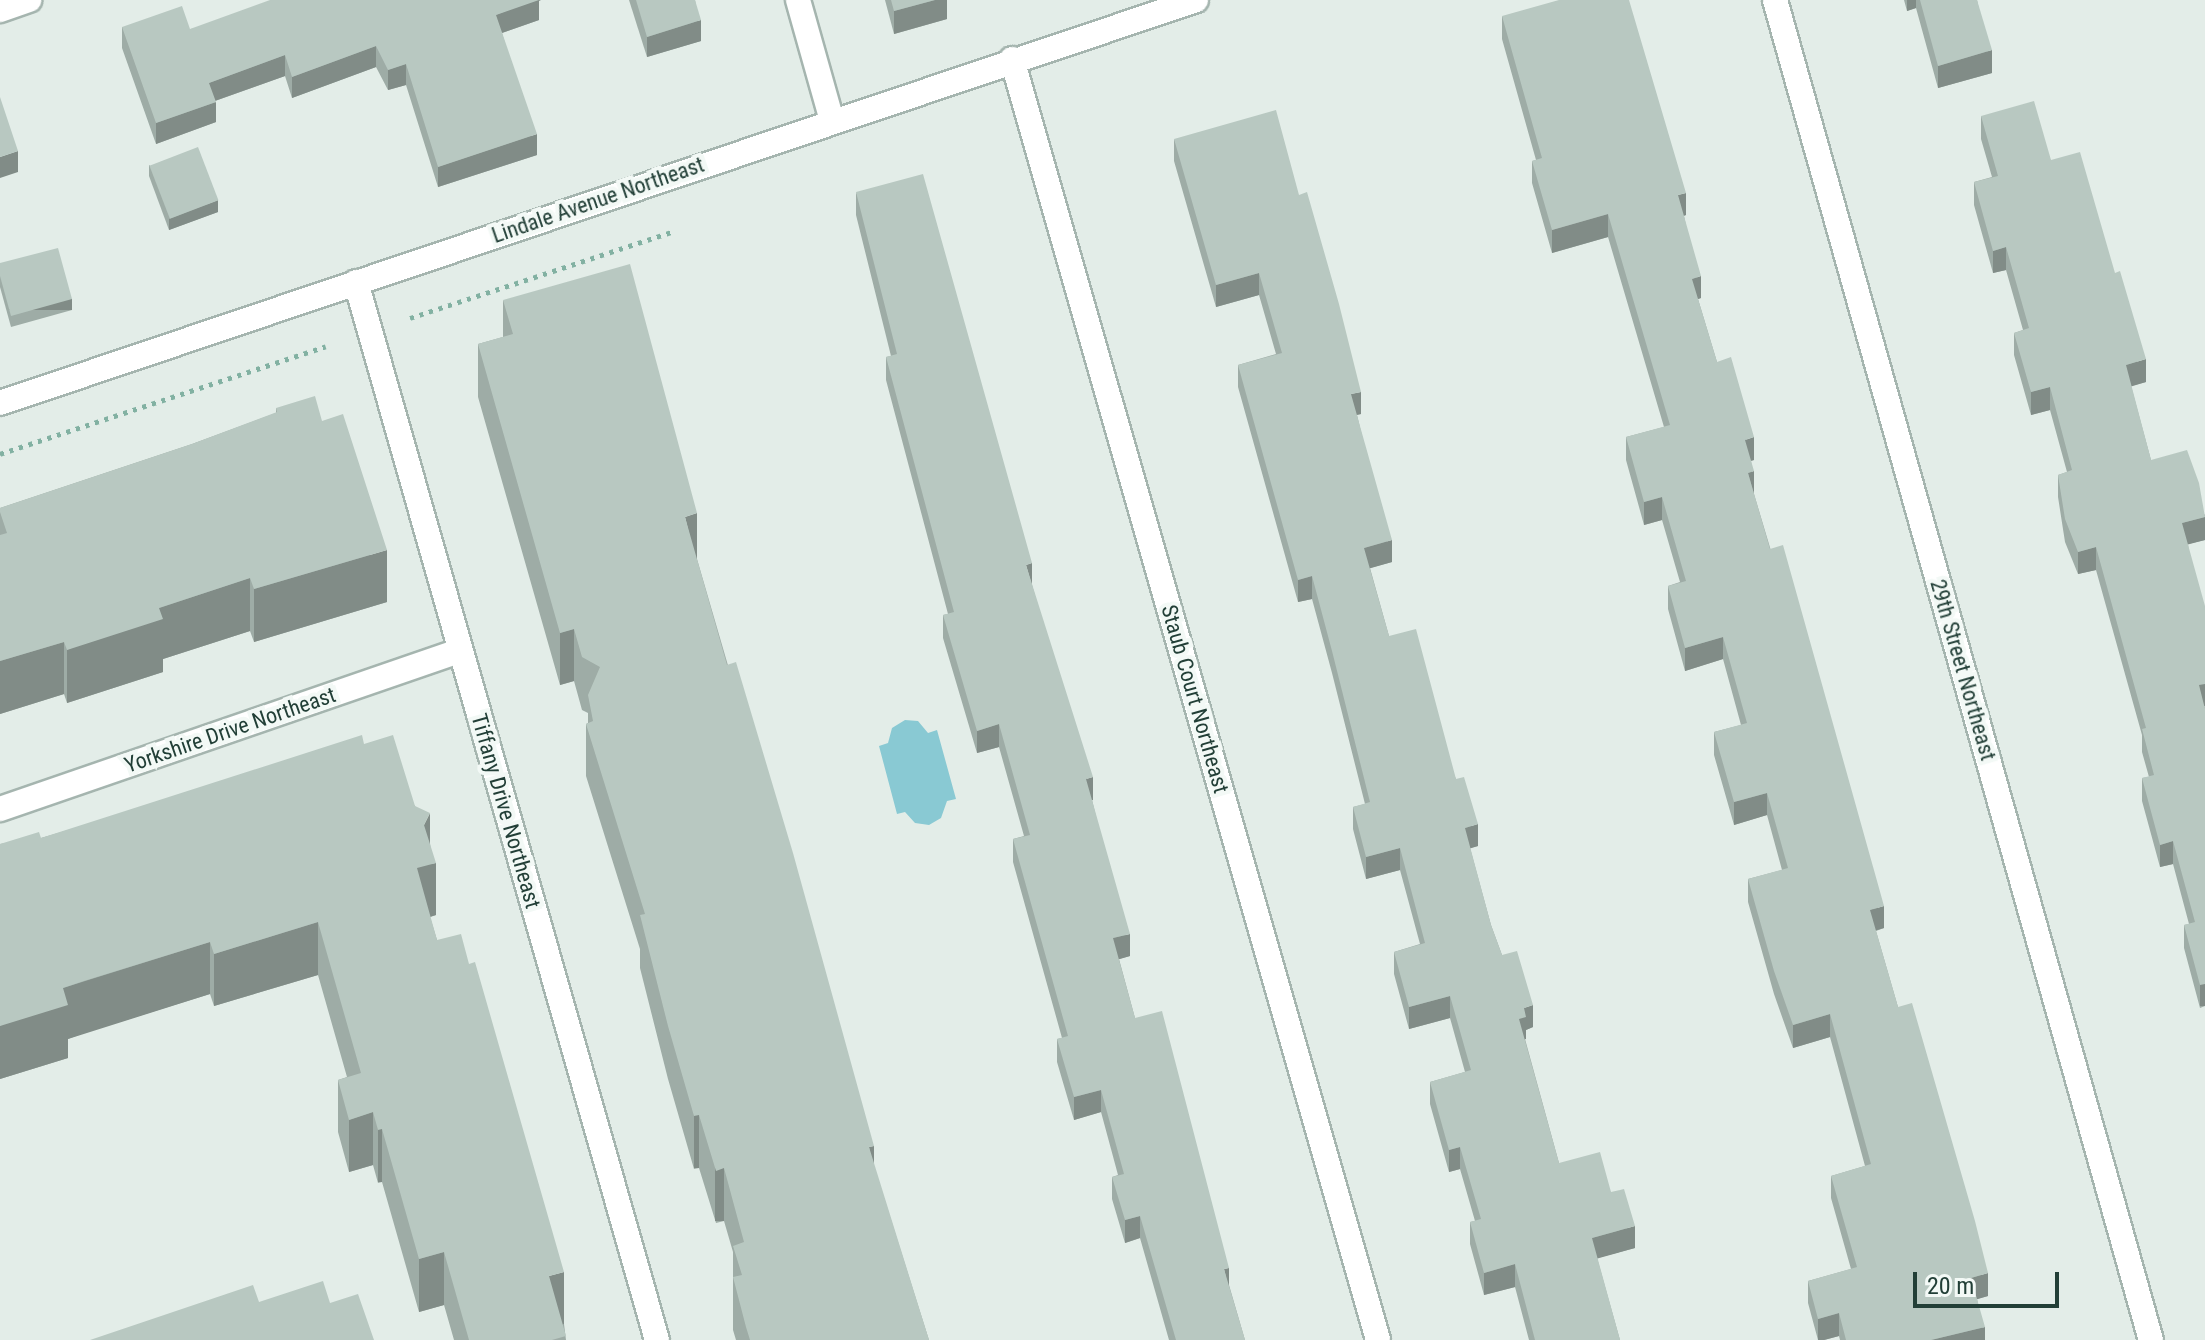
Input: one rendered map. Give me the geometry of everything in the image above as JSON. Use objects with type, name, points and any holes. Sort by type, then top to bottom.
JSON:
[{"type":"street","points":[[0,10],[29,0]]},
{"type":"street","points":[[798,0],[832,121]]},
{"type":"street","name":"Lindale Avenue Northeast","points":[[0,403],[1012,59],[1196,0]]},
{"type":"street","name":"29th Street Northeast","points":[[1775,0],[2151,1340]]},
{"type":"street","name":"Staub Court Northeast","points":[[1012,59],[1378,1340]]},
{"type":"street","name":"Tiffany Drive Northeast","points":[[356,282],[657,1340]]},
{"type":"street","name":"Yorkshire Drive Northeast","points":[[0,809],[460,651]]},
{"type":"path","points":[[410,318],[674,231]]},
{"type":"path","points":[[0,454],[326,346]]},
{"type":"water","points":[[905,720],[918,721],[928,733],[937,730],[956,799],[947,801],[941,818],[929,825],[915,823],[905,812],[897,814],[879,746],[888,743],[892,728]]},
{"type":"building","points":[[270,0],[539,0],[496,15],[537,134],[438,167],[406,64],[388,70],[376,46],[292,77],[285,55],[209,83],[216,102],[156,123],[122,27],[182,6],[190,29]]},
{"type":"building","points":[[636,0],[695,0],[701,20],[647,37]]},
{"type":"building","points":[[891,0],[935,0],[894,11]]},
{"type":"building","points":[[1559,0],[1629,0],[1686,193],[1678,195],[1701,276],[1692,279],[1717,362],[1731,357],[1754,437],[1745,440],[1754,471],[1748,473],[1770,549],[1783,545],[1884,906],[1870,910],[1898,1007],[1912,1003],[1975,1221],[1988,1273],[1971,1278],[1985,1327],[1931,1340],[1846,1340],[1839,1313],[1818,1319],[1808,1281],[1857,1267],[1831,1176],[1871,1164],[1830,1014],[1793,1025],[1748,879],[1788,868],[1767,793],[1734,802],[1714,732],[1747,723],[1723,637],[1685,648],[1668,586],[1686,581],[1662,497],[1644,502],[1626,437],[1670,425],[1608,214],[1552,230],[1532,161],[1542,158],[1502,16]]},
{"type":"building","points":[[1920,0],[1977,0],[1992,50],[1938,66]]},
{"type":"building","points":[[0,97],[18,151],[0,157]]},
{"type":"building","points":[[2034,101],[2051,160],[2080,152],[2115,273],[2120,271],[2146,359],[2126,365],[2151,460],[2187,450],[2199,483],[2205,517],[2182,523],[2205,606],[2205,684],[2199,685],[2205,709],[2205,984],[2200,985],[2184,925],[2195,922],[2173,841],[2160,845],[2142,778],[2154,775],[2142,729],[2146,728],[2096,547],[2078,552],[2065,519],[2058,475],[2072,470],[2050,387],[2031,392],[2014,333],[2029,328],[2006,247],[1993,251],[1974,182],[1998,176],[1981,116]]},
{"type":"building","points":[[1276,110],[1299,195],[1307,192],[1361,392],[1351,394],[1392,540],[1364,548],[1389,636],[1416,629],[1456,779],[1464,777],[1478,824],[1465,828],[1491,925],[1502,955],[1517,951],[1533,1005],[1524,1008],[1526,1017],[1519,1019],[1559,1163],[1600,1152],[1611,1192],[1624,1189],[1635,1226],[1592,1238],[1620,1340],[1535,1340],[1515,1264],[1484,1273],[1470,1222],[1481,1219],[1460,1147],[1449,1150],[1430,1082],[1471,1070],[1450,996],[1409,1007],[1394,952],[1425,943],[1400,848],[1366,857],[1353,807],[1370,802],[1332,651],[1312,576],[1298,580],[1238,365],[1282,353],[1259,273],[1216,285],[1174,139]]},
{"type":"building","points":[[198,147],[218,200],[170,219],[149,166]]},
{"type":"building","points":[[923,174],[1032,563],[1026,565],[1093,777],[1086,779],[1130,934],[1113,938],[1135,1018],[1162,1011],[1229,1268],[1224,1269],[1245,1340],[1176,1340],[1140,1216],[1125,1220],[1112,1177],[1124,1174],[1101,1090],[1074,1097],[1057,1039],[1068,1036],[1013,839],[1030,835],[999,724],[977,731],[943,615],[954,612],[886,357],[897,354],[856,192]]},
{"type":"building","points":[[58,248],[72,299],[11,316],[0,276],[0,263]]},
{"type":"building","points":[[630,264],[697,513],[685,517],[727,665],[736,662],[793,853],[874,1146],[869,1147],[929,1340],[750,1340],[746,1327],[733,1277],[742,1275],[733,1246],[744,1242],[724,1168],[716,1171],[699,1115],[694,1116],[640,915],[645,914],[586,724],[593,721],[588,695],[600,667],[582,657],[574,629],[560,633],[478,344],[513,334],[503,300]]},
{"type":"building","points":[[315,396],[322,421],[343,414],[387,550],[254,589],[250,578],[159,608],[163,619],[67,650],[64,642],[0,661],[0,535],[7,533],[0,508],[192,444],[277,412],[276,408]]},
{"type":"building","points":[[362,735],[364,744],[393,735],[415,806],[430,813],[424,825],[436,863],[417,868],[437,940],[461,934],[469,964],[475,962],[564,1272],[549,1276],[566,1336],[552,1340],[469,1340],[444,1252],[419,1259],[382,1129],[378,1130],[373,1112],[349,1120],[338,1080],[361,1073],[318,922],[214,954],[210,942],[84,981],[63,988],[68,1005],[0,1026],[0,844],[39,832],[41,838]]},
{"type":"building","points":[[323,1281],[330,1303],[358,1294],[374,1340],[90,1340],[253,1285],[259,1302]]}]
